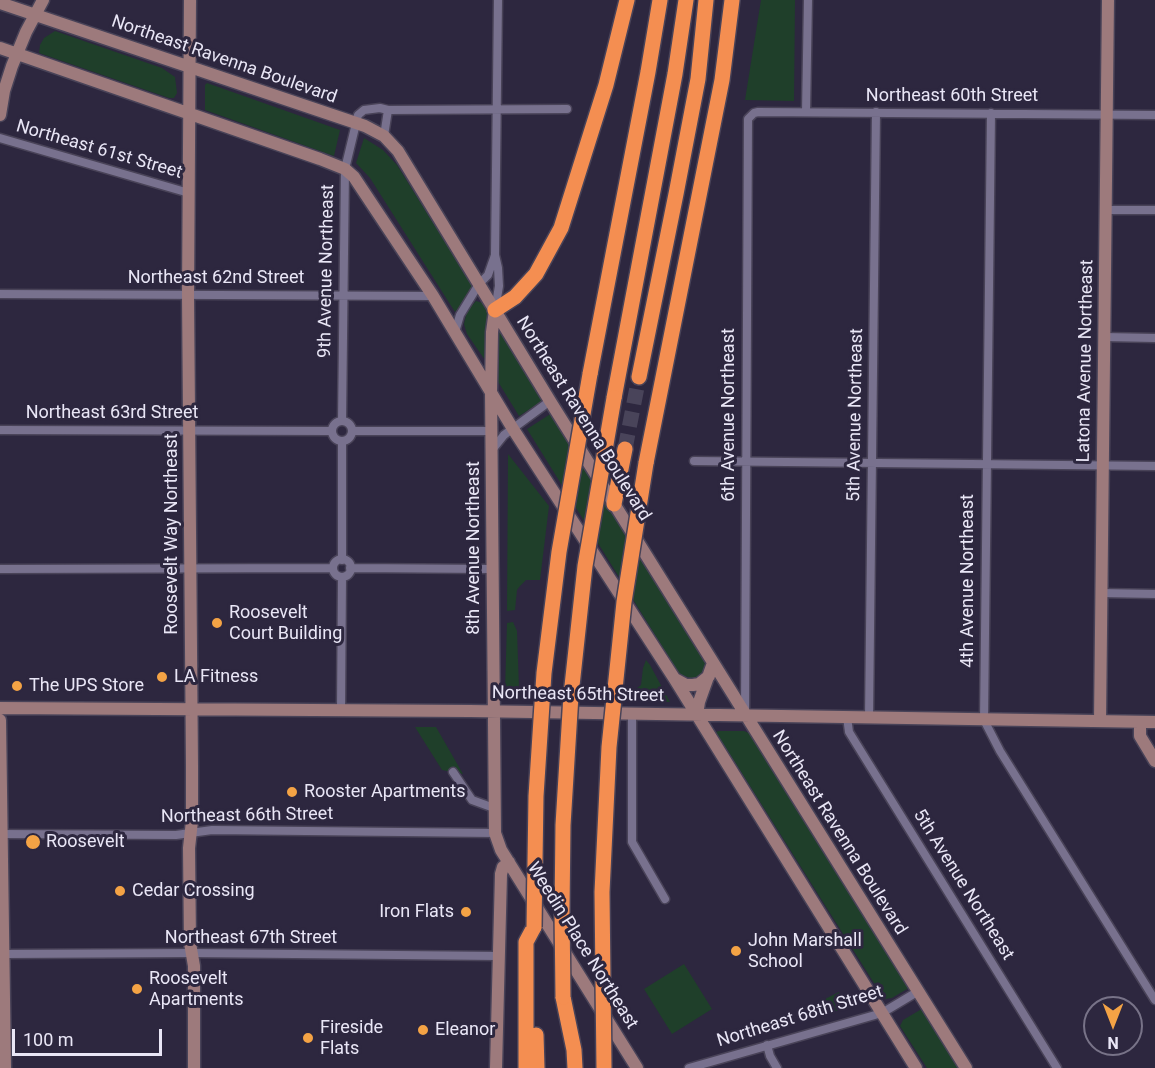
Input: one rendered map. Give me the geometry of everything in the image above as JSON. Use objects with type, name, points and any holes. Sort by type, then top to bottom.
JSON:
[{"type":"highway","points":[[495,310],[515,297],[536,274],[561,228],[606,85],[627,0]]},
{"type":"highway","points":[[526,1068],[534,927],[536,796],[544,674],[560,542],[660,0]]},
{"type":"highway","points":[[565,1068],[562,868],[571,695],[587,556],[614,398],[675,74],[686,0]]},
{"type":"highway","points":[[639,377],[698,79],[706,0]]},
{"type":"highway","points":[[604,1068],[602,892],[609,747],[624,602],[646,463],[722,80],[732,0]]},
{"type":"highway","points":[[614,504],[625,449]]},
{"type":"highway","points":[[530,982],[537,1068]]},
{"type":"highway","points":[[563,997],[574,1050],[575,1068]]},
{"type":"main road","points":[[0,116],[4,91],[17,54],[43,0]]},
{"type":"main road","name":"Roosevelt Way Northeast","points":[[190,0],[188,295],[192,708],[189,844],[190,943],[194,966],[194,1068]]},
{"type":"main road","name":"Latona Avenue Northeast","points":[[1100,722],[1108,0]]},
{"type":"main road","name":"Northeast Ravenna Boulevard","points":[[0,3],[365,126],[384,136],[398,152],[550,401],[966,1068]]},
{"type":"main road","points":[[0,48],[345,169],[361,185],[455,332],[513,429],[674,678],[916,1068]]},
{"type":"main road","name":"8th Avenue Northeast","points":[[495,310],[492,332],[491,451],[496,838]]},
{"type":"main road","points":[[697,715],[699,702],[713,663]]},
{"type":"main road","points":[[674,678],[693,686],[705,681],[709,676]]},
{"type":"main road","name":"Northeast 65th Street","points":[[0,708],[192,708],[1155,722]]},
{"type":"main road","points":[[0,720],[5,1068]]},
{"type":"main road","points":[[1140,722],[1140,736],[1155,761]]},
{"type":"main road","name":"Weedin Place Northeast","points":[[496,838],[638,1068]]},
{"type":"main road","points":[[496,1068],[501,874],[503,867],[509,862]]},
{"type":"main road","points":[[500,902],[506,889],[520,880]]},
{"type":"street","name":"8th Avenue Northeast","points":[[495,310],[499,286],[495,255],[498,0]]},
{"type":"street","points":[[807,112],[808,0]]},
{"type":"street","points":[[355,123],[358,115],[364,110],[380,108],[388,110],[567,109]]},
{"type":"street","points":[[384,136],[388,110]]},
{"type":"street","name":"Northeast 60th Street","points":[[750,115],[758,112],[1155,115]]},
{"type":"street","name":"5th Avenue Northeast","points":[[869,718],[876,112]]},
{"type":"street","name":"4th Avenue Northeast","points":[[991,113],[984,720],[1000,751],[1155,1000]]},
{"type":"street","name":"6th Avenue Northeast","points":[[745,715],[746,124],[750,115]]},
{"type":"street","name":"9th Avenue Northeast","points":[[342,421],[345,169],[355,123]]},
{"type":"street","name":"Northeast 61st Street","points":[[0,138],[189,193]]},
{"type":"street","points":[[1106,210],[1155,210]]},
{"type":"street","name":"8th Avenue Northeast","points":[[455,332],[460,315],[479,284],[488,275],[495,255]]},
{"type":"street","name":"Northeast 62nd Street","points":[[0,294],[432,296]]},
{"type":"street","points":[[1104,337],[1155,338]]},
{"type":"street","points":[[491,451],[504,435],[550,401]]},
{"type":"street","points":[[342,421],[349,424],[352,431],[348,439],[342,441],[334,437],[332,431],[336,423],[342,421]]},
{"type":"street","name":"Northeast 63rd Street","points":[[0,430],[332,431]]},
{"type":"street","points":[[352,431],[491,431]]},
{"type":"street","points":[[342,441],[342,560]]},
{"type":"street","points":[[694,461],[1155,466]]},
{"type":"street","points":[[333,568],[336,562],[342,560],[347,562],[351,568]]},
{"type":"street","points":[[0,569],[333,568]]},
{"type":"street","points":[[333,568],[336,574],[342,577],[348,575],[351,568]]},
{"type":"street","points":[[351,568],[492,569]]},
{"type":"street","points":[[341,710],[342,577]]},
{"type":"street","points":[[1101,593],[1155,594]]},
{"type":"street","points":[[632,715],[632,842],[665,899]]},
{"type":"street","name":"5th Avenue Northeast","points":[[847,717],[849,732],[1056,1068]]},
{"type":"street","points":[[453,772],[472,800],[494,808]]},
{"type":"street","name":"Northeast 66th Street","points":[[1,834],[176,835],[222,830],[496,838]]},
{"type":"street","name":"Northeast 67th Street","points":[[4,954],[499,957]]},
{"type":"street","name":"Northeast 68th Street","points":[[689,1068],[882,1013],[917,992]]},
{"type":"street","points":[[767,1045],[777,1068]]},
{"type":"green space","points":[[761,0],[795,0],[794,101],[745,100]]},
{"type":"green space","points":[[55,31],[162,68],[175,77],[177,93],[174,98],[169,98],[39,53],[44,38]]},
{"type":"green space","points":[[207,83],[340,130],[334,156],[205,110],[205,85]]},
{"type":"green space","points":[[364,138],[383,150],[397,165],[473,287],[472,292],[455,312],[370,178],[356,163]]},
{"type":"green space","points":[[476,301],[483,303],[491,316],[485,329],[485,360],[467,334],[464,324],[467,311]]},
{"type":"green space","points":[[499,330],[544,400],[519,416],[497,380],[496,336]]},
{"type":"green space","points":[[552,413],[707,663],[704,671],[698,677],[692,679],[685,676],[683,678],[680,675],[527,429]]},
{"type":"green space","points":[[508,454],[549,506],[540,580],[526,580],[517,590],[515,610],[507,611]]},
{"type":"green space","points":[[513,622],[517,631],[519,688],[528,688],[527,699],[513,699],[505,691],[507,623]]},
{"type":"green space","points":[[646,660],[670,702],[637,701],[632,695],[633,691],[641,685]]},
{"type":"green space","points":[[415,727],[436,727],[463,774],[442,770]]},
{"type":"green space","points":[[744,731],[753,735],[910,985],[907,989],[892,998],[884,999],[716,732]]},
{"type":"green space","points":[[684,964],[712,1009],[672,1034],[644,989]]},
{"type":"green space","points":[[839,992],[849,1007],[816,1017],[821,1001]]},
{"type":"green space","points":[[925,1009],[962,1068],[927,1068],[900,1026],[903,1020]]},
{"type":"tunnel","points":[[625,449],[639,377]]},
{"type":"place","name":"Roosevelt Court Building","points":[[217,623]]},
{"type":"place","name":"LA Fitness","points":[[162,677]]},
{"type":"place","name":"The UPS Store","points":[[17,686]]},
{"type":"place","name":"Rooster Apartments","points":[[292,792]]},
{"type":"place","name":"Roosevelt","points":[[33,842]]},
{"type":"place","name":"Cedar Crossing","points":[[120,891]]},
{"type":"place","name":"Iron Flats","points":[[466,912]]},
{"type":"place","name":"John Marshall School","points":[[736,951]]},
{"type":"place","name":"Roosevelt Apartments","points":[[137,989]]},
{"type":"place","name":"Eleanor","points":[[423,1030]]},
{"type":"place","name":"Fireside Flats","points":[[308,1038]]}]
